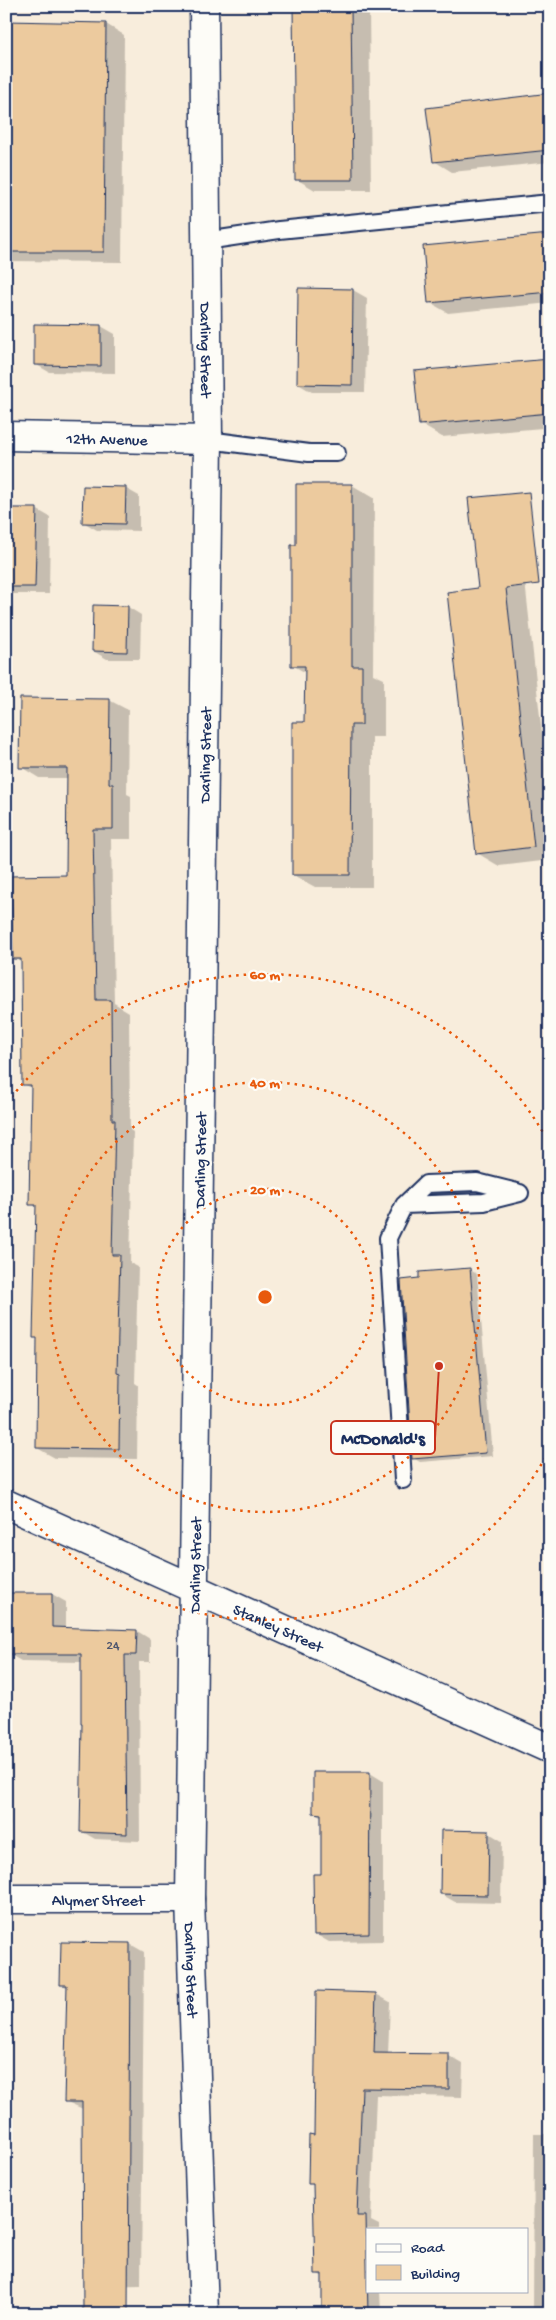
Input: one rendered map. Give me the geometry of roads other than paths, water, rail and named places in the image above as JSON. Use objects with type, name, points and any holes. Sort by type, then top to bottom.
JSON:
[{"type":"street","name":"Darling Street","points":[[204,6],[208,440],[190,1899],[204,2314]]},
{"type":"street","name":"12th Avenue","points":[[6,436],[208,440]]},
{"type":"street","name":"Stanley Street","points":[[6,1504],[550,1749]]},
{"type":"street","name":"Alymer Street","points":[[6,1899],[190,1899]]},
{"type":"lane","points":[[206,241],[279,230],[550,203]]},
{"type":"lane","points":[[208,440],[309,453],[337,453]]},
{"type":"lane","points":[[403,1480],[388,1238],[404,1205],[484,1202],[520,1193]]},
{"type":"place","name":"McDonald's","points":[[439,1366]]}]
